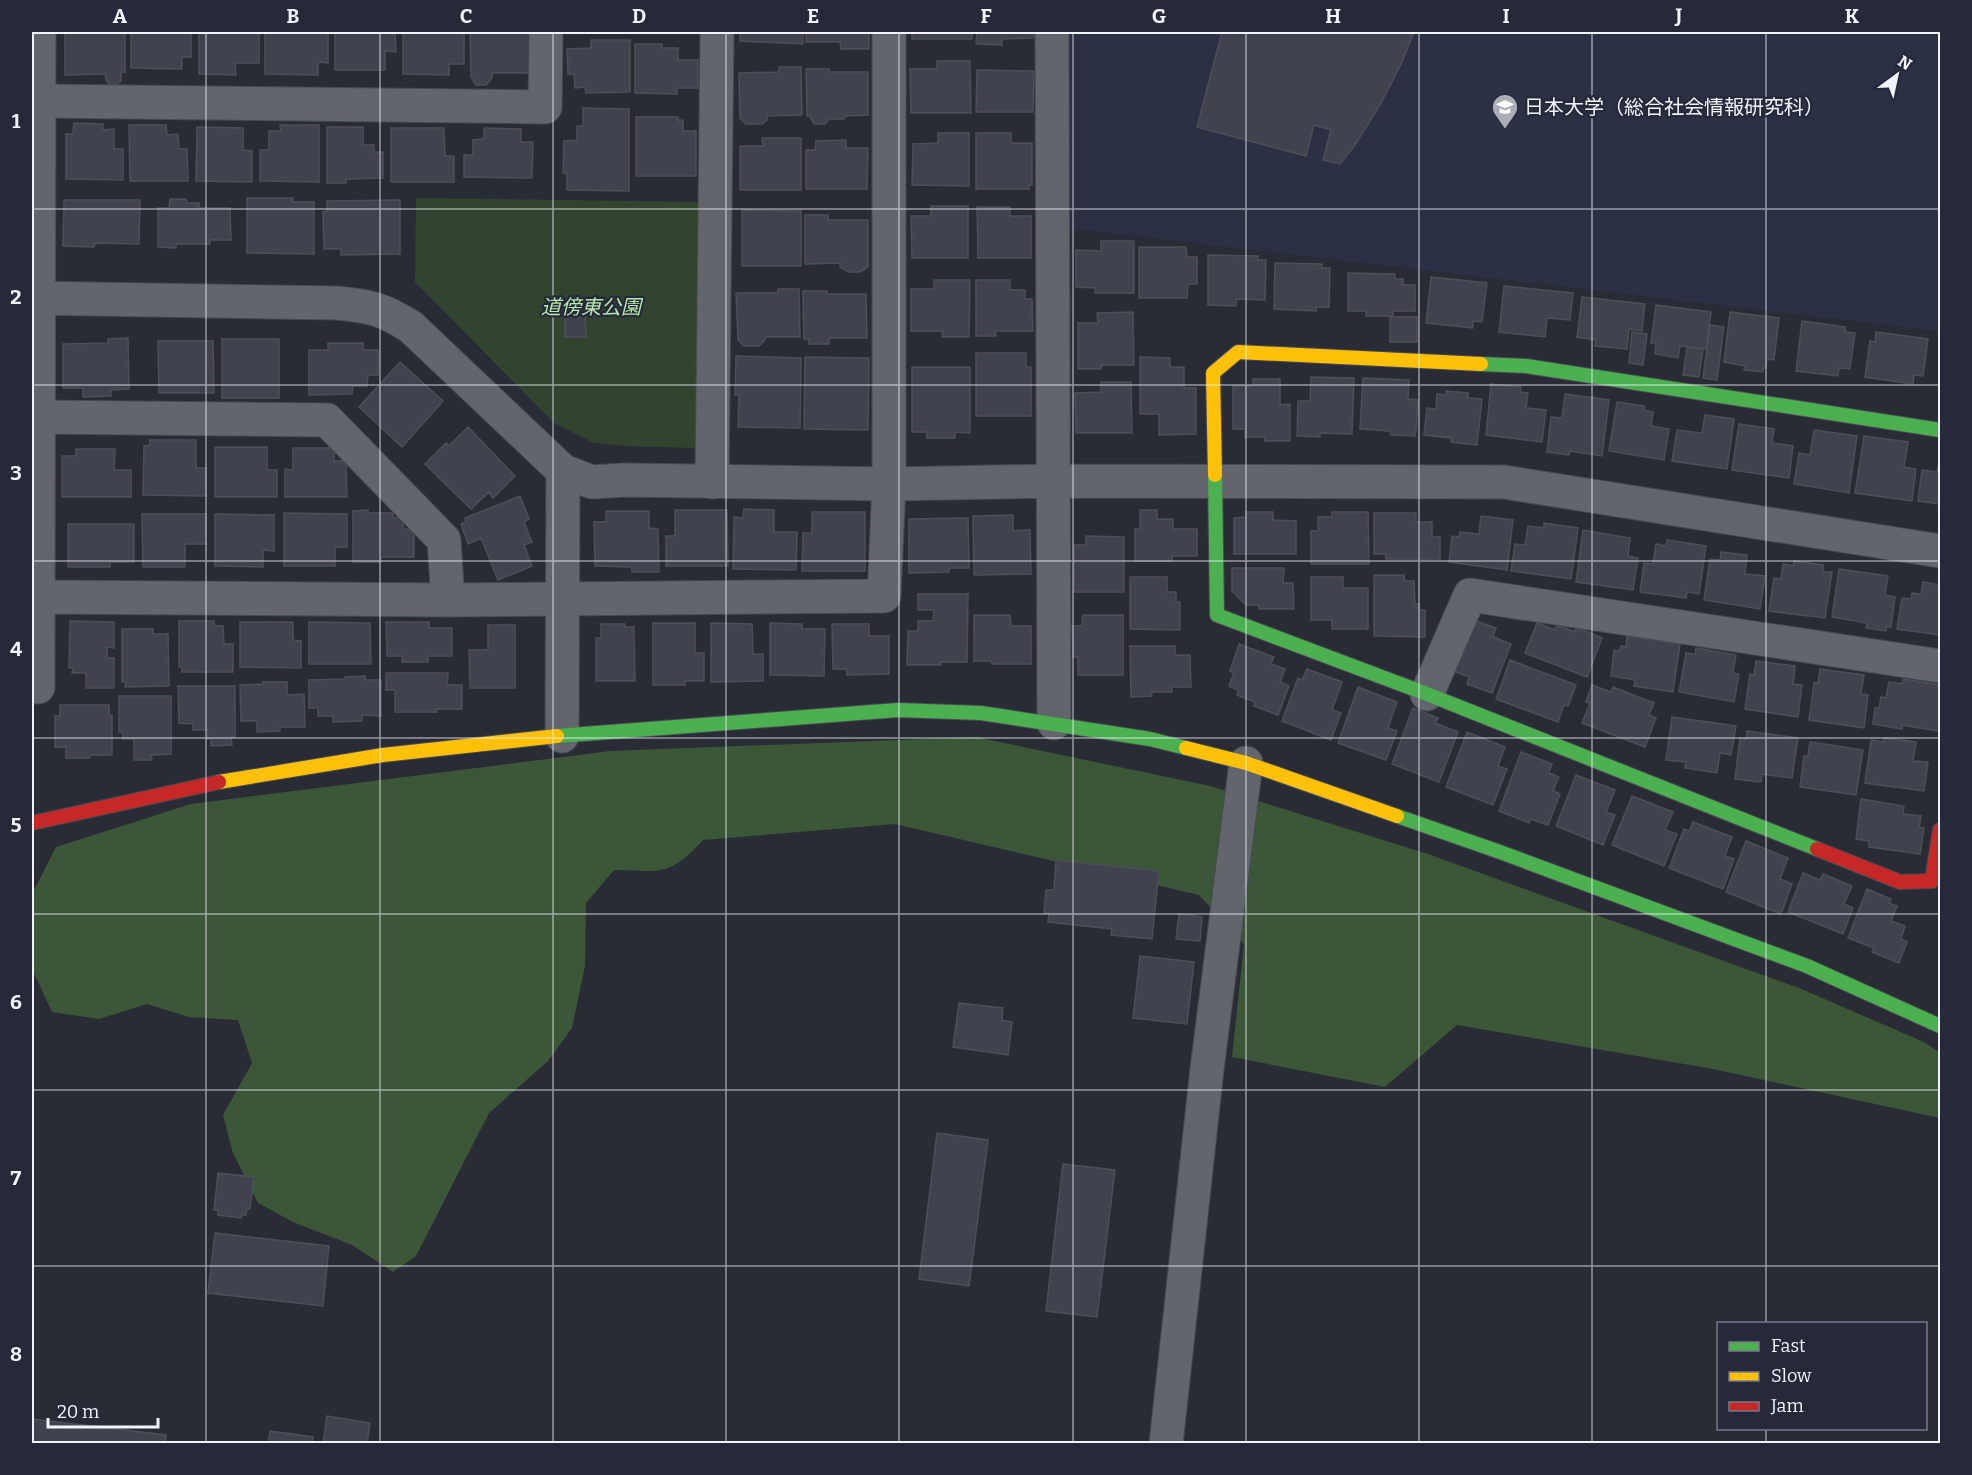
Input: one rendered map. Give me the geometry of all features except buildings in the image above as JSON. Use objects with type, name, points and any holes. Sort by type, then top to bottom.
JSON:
[{"type":"street","points":[[38,687],[39,417],[35,298],[39,32]]},
{"type":"street","points":[[39,101],[545,107],[546,32]]},
{"type":"street","points":[[712,482],[717,32]]},
{"type":"street","points":[[38,597],[448,600],[884,596],[889,484],[889,32]]},
{"type":"street","points":[[1052,32],[1054,723]]},
{"type":"street","points":[[35,298],[337,303],[368,306],[390,314],[411,327],[563,471],[592,482],[889,484],[1052,481],[1504,482],[1941,551]]},
{"type":"street","points":[[1941,430],[1526,366],[1238,352],[1213,373],[1218,615],[1426,694],[1900,882],[1932,881],[1941,830]]},
{"type":"street","points":[[39,417],[327,420],[444,540],[448,600]]},
{"type":"street","points":[[562,736],[563,471]]},
{"type":"street","points":[[1426,694],[1470,595],[1941,666]]},
{"type":"street","points":[[32,823],[216,783],[383,755],[562,736],[898,710],[981,713],[1150,740],[1246,763],[1500,852],[1755,946],[1817,970],[1941,1026]]},
{"type":"street","points":[[1166,1443],[1207,1069],[1246,763]]},
{"type":"shaded area","name":"日本大学（総合社会情報研究科）","points":[[1069,32],[1940,32],[1940,331],[1070,228]]},
{"type":"green space","name":"道傍東公園","points":[[416,198],[701,202],[695,448],[594,443],[554,423],[415,282]]},
{"type":"green space","points":[[976,737],[1210,786],[1428,854],[1799,988],[1924,1042],[1940,1053],[1940,1118],[1713,1069],[1457,1025],[1385,1087],[1232,1057],[1244,944],[1199,895],[895,824],[703,840],[672,866],[654,871],[614,870],[586,903],[585,966],[572,1028],[548,1061],[489,1113],[416,1256],[393,1272],[352,1245],[293,1222],[258,1203],[233,1153],[223,1115],[252,1063],[238,1020],[189,1017],[147,1004],[99,1019],[52,1012],[32,969],[32,894],[56,847],[191,804],[610,751]]},
{"type":"traffic: fast","points":[[1481,364],[1526,366],[1940,430]]},
{"type":"traffic: fast","points":[[1215,475],[1217,615],[1427,694],[1817,849]]},
{"type":"traffic: fast","points":[[557,736],[898,710],[981,713],[1150,739],[1186,748]]},
{"type":"traffic: fast","points":[[1397,816],[1807,966],[1940,1026]]},
{"type":"traffic: slow","points":[[1215,475],[1213,373],[1238,352],[1481,364]]},
{"type":"traffic: slow","points":[[219,782],[383,755],[557,736]]},
{"type":"traffic: slow","points":[[1186,748],[1246,763],[1397,816]]},
{"type":"traffic: jam","points":[[32,823],[219,782]]},
{"type":"traffic: jam","points":[[1817,849],[1900,882],[1932,881],[1940,830]]},
{"type":"place","name":"日本大学（総合社会情報研究科）","points":[[1505,130]]}]
